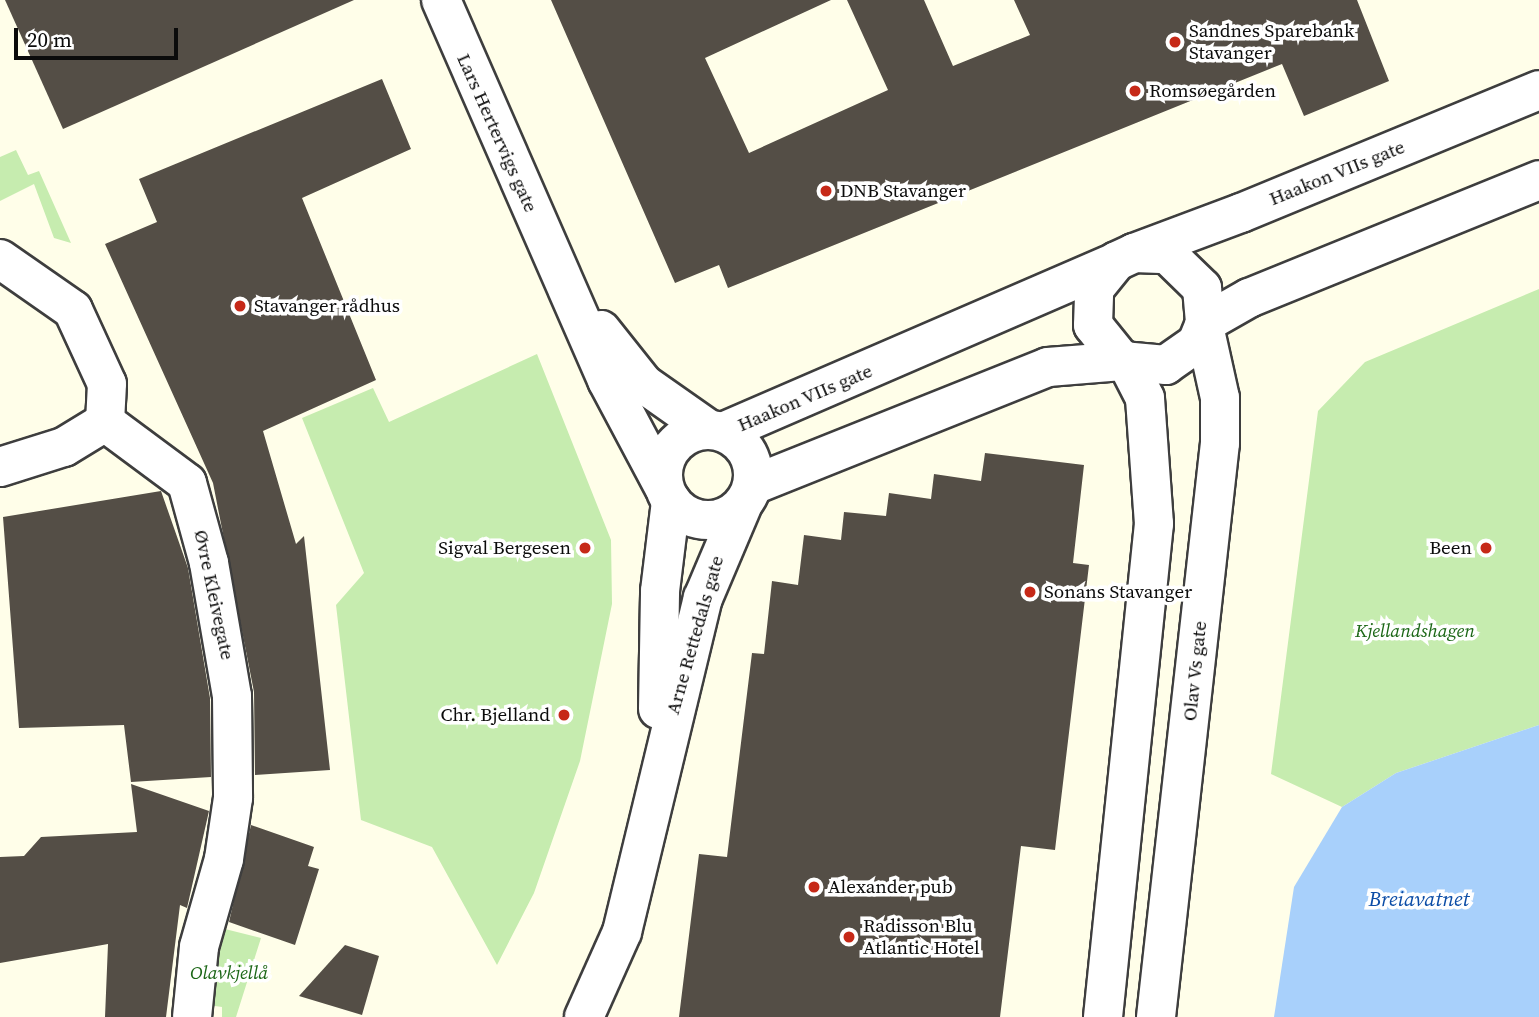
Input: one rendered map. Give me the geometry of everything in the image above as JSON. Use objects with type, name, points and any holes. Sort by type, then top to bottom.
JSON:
[{"type":"street","name":"Lars Hertervigs gate","points":[[441,0],[555,265],[668,494]]},
{"type":"street","name":"Haakon VIIs gate","points":[[715,431],[1125,257],[1539,90]]},
{"type":"street","points":[[747,496],[751,459],[715,431],[672,447],[668,494],[705,520],[747,496],[1048,367],[1124,361],[1166,365],[1196,343],[1205,324],[1248,298],[1539,180]]},
{"type":"street","points":[[1103,1017],[1155,515],[1145,398],[1124,361],[1101,342],[1090,307],[1103,273],[1125,257],[1167,254],[1194,273],[1205,324]]},
{"type":"street","points":[[0,259],[66,303],[79,318],[107,384],[105,422],[64,447],[0,467]]},
{"type":"street","name":"Lars Hertervigs gate","points":[[555,265],[638,377],[715,431]]},
{"type":"street","name":"Olav Vs gate","points":[[1156,1017],[1220,443],[1220,398],[1205,324]]},
{"type":"street","name":"Øvre Kleivegate","points":[[105,422],[187,482],[229,667],[230,821],[202,930],[192,1017]]},
{"type":"street","name":"Arne Rettedals gate","points":[[657,768],[660,591],[668,494]]},
{"type":"street","name":"Arne Rettedals gate","points":[[584,1017],[633,894],[657,768],[713,566],[747,496]]},
{"type":"green space","points":[[16,150],[28,175],[39,171],[71,243],[54,238],[34,184],[0,201],[0,157]]},
{"type":"green space","name":"Kjellandshagen","points":[[1539,289],[1539,725],[1396,773],[1342,807],[1271,774],[1318,411],[1365,362]]},
{"type":"green space","points":[[537,354],[611,540],[612,604],[580,761],[534,893],[497,965],[432,847],[361,820],[336,605],[364,573],[302,418],[373,388],[389,422]]},
{"type":"green space","name":"Olavkjellå","points":[[221,928],[261,938],[236,1017],[222,1017],[222,1007],[208,1005]]},
{"type":"water","name":"Breiavatnet","points":[[1539,725],[1539,1017],[1274,1017],[1294,887],[1342,807],[1396,773]]},
{"type":"building","points":[[5,0],[354,0],[63,129]]},
{"type":"building","points":[[551,0],[831,0],[705,58],[749,153],[888,90],[847,0],[924,0],[953,66],[1030,35],[1014,0],[1357,0],[1389,81],[1304,116],[1282,64],[728,288],[719,265],[675,283]]},
{"type":"building","points":[[382,79],[411,149],[302,198],[376,380],[263,431],[296,544],[304,536],[330,770],[255,775],[254,692],[213,483],[105,244],[157,222],[139,179]]},
{"type":"building","points":[[985,453],[1084,465],[1073,563],[1089,565],[1055,850],[1021,846],[1000,1017],[679,1017],[699,854],[727,857],[752,653],[764,654],[772,581],[798,585],[804,535],[841,540],[844,512],[886,516],[889,493],[931,499],[934,474],[981,481]]},
{"type":"building","points":[[161,491],[188,568],[210,698],[211,777],[131,782],[124,725],[19,728],[3,517]]},
{"type":"building","points":[[131,784],[209,811],[187,908],[180,905],[166,1017],[105,1017],[108,944],[0,963],[0,857],[24,856],[41,837],[137,832]]},
{"type":"building","points":[[251,825],[314,847],[308,866],[319,869],[295,945],[229,922]]},
{"type":"building","points":[[345,945],[379,956],[362,1015],[299,996]]},
{"type":"place","name":"Sandnes Sparebank Stavanger","points":[[1175,42]]},
{"type":"place","name":"Romsøegården","points":[[1135,91]]},
{"type":"place","name":"DNB Stavanger","points":[[826,191]]},
{"type":"place","name":"Stavanger rådhus","points":[[240,306]]},
{"type":"place","name":"Sigval Bergesen","points":[[585,548]]},
{"type":"place","name":"Been","points":[[1486,548]]},
{"type":"place","name":"Sonans Stavanger","points":[[1030,592]]},
{"type":"place","name":"Chr. Bjelland","points":[[564,715]]},
{"type":"place","name":"Alexander pub","points":[[814,887]]},
{"type":"place","name":"Radisson Blu Atlantic Hotel","points":[[849,937]]}]
